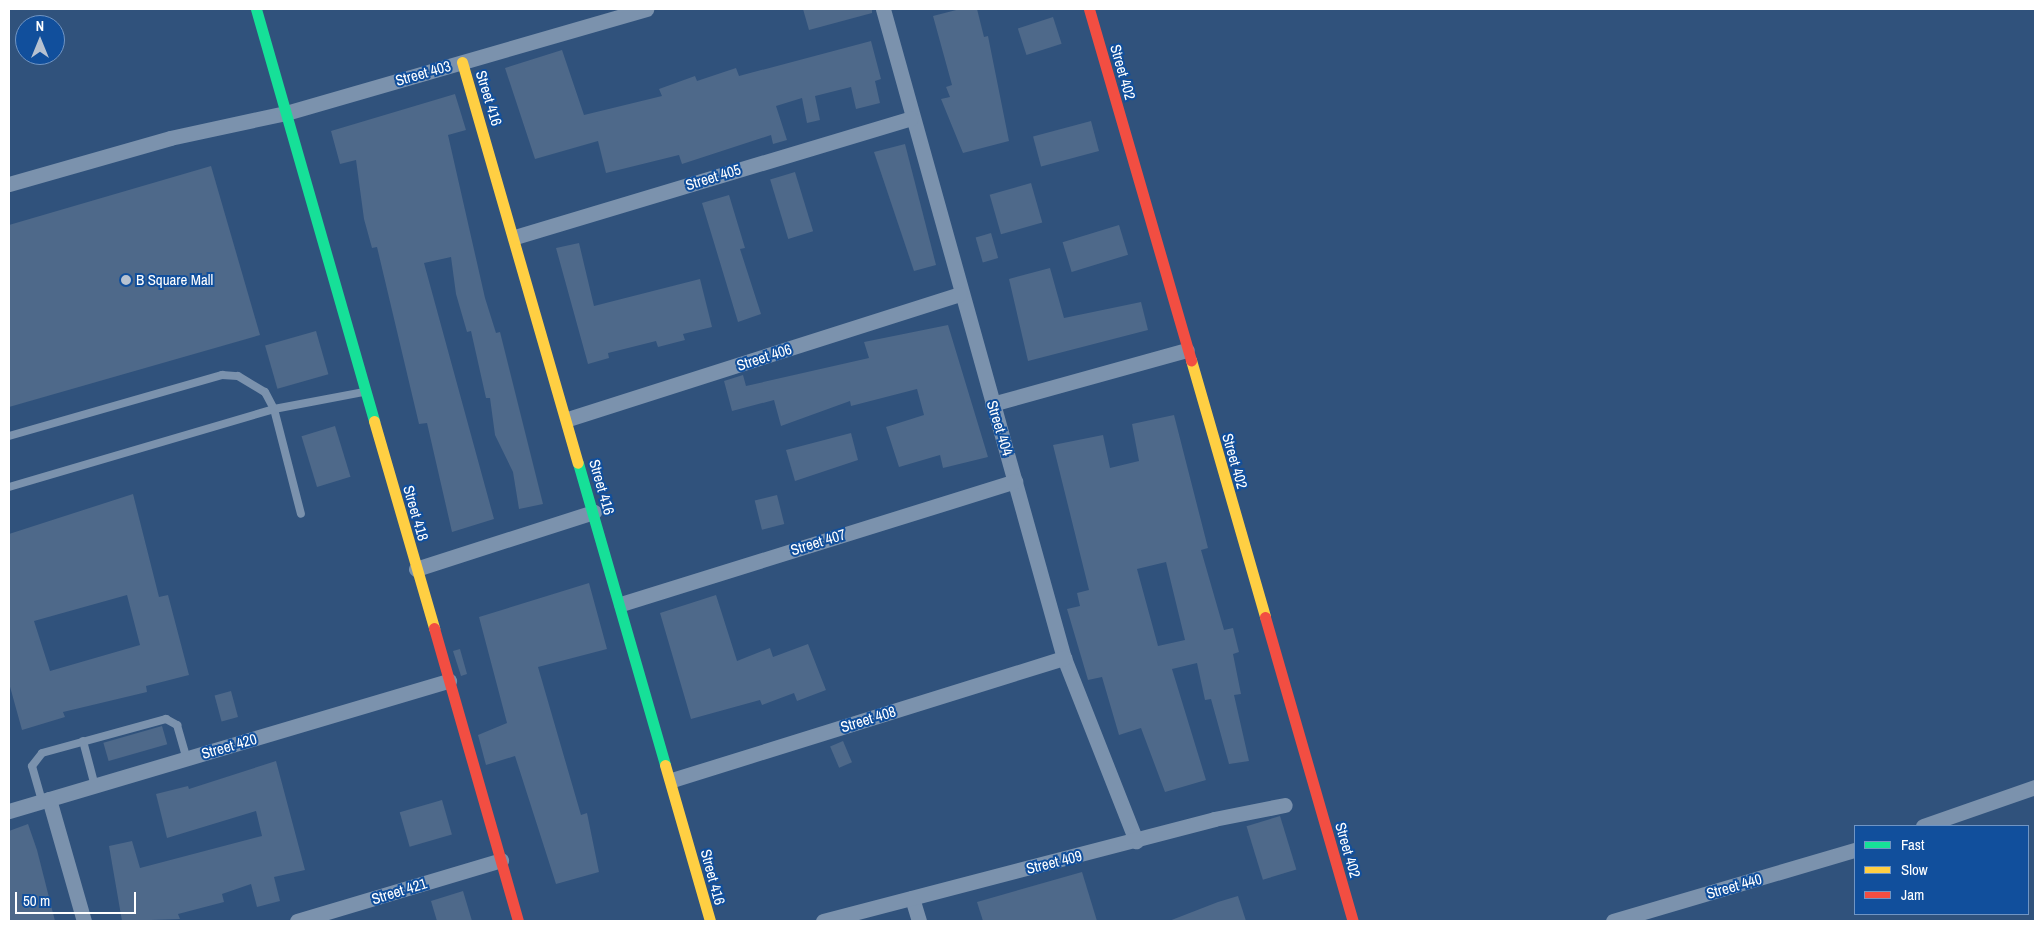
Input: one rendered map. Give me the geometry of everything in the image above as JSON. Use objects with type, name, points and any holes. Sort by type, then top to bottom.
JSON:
[{"type":"street","name":"Street 418","points":[[256,9],[518,921]]},
{"type":"street","name":"Street 403","points":[[9,184],[170,138],[286,113],[646,9]]},
{"type":"street","name":"Street 404","points":[[883,9],[960,294],[1016,481],[1064,658],[1136,841]]},
{"type":"street","name":"Street 402","points":[[1089,9],[1353,921]]},
{"type":"street","name":"Street 416","points":[[462,62],[568,419],[672,780],[710,921]]},
{"type":"street","name":"Street 405","points":[[515,237],[911,118]]},
{"type":"street","name":"Street 406","points":[[568,419],[960,294]]},
{"type":"street","points":[[992,404],[1187,350]]},
{"type":"street","name":"Street 407","points":[[621,604],[1016,481]]},
{"type":"street","points":[[416,569],[594,512]]},
{"type":"street","name":"Street 408","points":[[672,780],[1064,658]]},
{"type":"street","name":"Street 420","points":[[9,810],[449,681]]},
{"type":"street","points":[[1926,825],[2035,787]]},
{"type":"street","points":[[46,800],[84,921]]},
{"type":"street","name":"Street 409","points":[[823,921],[1285,805]]},
{"type":"street","name":"Street 440","points":[[1613,921],[1854,850]]},
{"type":"street","name":"Street 421","points":[[297,921],[318,918],[501,860]]},
{"type":"street","points":[[912,898],[919,921]]},
{"type":"lane","points":[[9,436],[222,376],[253,381],[274,409],[301,514]]},
{"type":"lane","points":[[9,487],[274,409],[366,392]]},
{"type":"lane","points":[[46,800],[34,758],[84,742],[166,719],[177,725],[187,759]]},
{"type":"lane","points":[[84,742],[95,786]]},
{"type":"building","points":[[803,9],[872,9],[872,13],[809,30]]},
{"type":"building","points":[[960,9],[977,9],[984,37],[988,36],[1009,141],[963,153],[941,99],[950,97],[946,87],[952,85],[933,16]]},
{"type":"building","points":[[1053,17],[1062,44],[1026,55],[1018,28]]},
{"type":"building","points":[[871,41],[881,79],[875,81],[880,103],[856,109],[851,87],[815,96],[820,120],[807,123],[802,98],[776,106],[787,140],[773,144],[771,135],[682,164],[679,155],[606,173],[598,141],[535,159],[505,68],[562,50],[584,115],[662,96],[659,89],[695,76],[697,81],[736,68],[739,76]]},
{"type":"building","points":[[455,94],[466,130],[448,135],[485,298],[496,333],[500,332],[543,504],[519,509],[513,472],[495,435],[490,398],[486,398],[471,331],[467,332],[456,294],[451,257],[424,263],[494,519],[452,532],[427,423],[419,424],[377,247],[372,248],[364,219],[356,160],[340,164],[331,131]]},
{"type":"building","points":[[1091,121],[1099,151],[1041,166],[1033,137]]},
{"type":"building","points":[[905,144],[936,265],[914,271],[874,152]]},
{"type":"building","name":"B Square Mall","points":[[211,166],[260,335],[9,407],[9,225]]},
{"type":"building","points":[[795,172],[813,231],[788,239],[770,180]]},
{"type":"building","points":[[1031,183],[1042,222],[1001,234],[990,195]]},
{"type":"building","points":[[729,195],[745,248],[740,249],[761,314],[738,322],[702,203]]},
{"type":"building","points":[[1119,225],[1128,255],[1072,272],[1063,242]]},
{"type":"building","points":[[991,233],[998,258],[983,262],[976,237]]},
{"type":"building","points":[[579,243],[594,306],[700,279],[712,327],[683,334],[685,340],[658,347],[656,341],[608,353],[609,358],[588,364],[556,248]]},
{"type":"building","points":[[1050,268],[1064,318],[1141,302],[1148,330],[1028,361],[1009,279]]},
{"type":"building","points":[[948,325],[988,457],[943,468],[940,455],[899,467],[886,427],[924,415],[917,389],[851,406],[850,401],[781,426],[774,400],[732,411],[724,381],[743,375],[746,386],[869,358],[864,342]]},
{"type":"building","points":[[316,331],[328,374],[277,389],[265,346]]},
{"type":"building","points":[[1174,415],[1208,548],[1201,550],[1224,630],[1233,628],[1239,652],[1233,654],[1241,694],[1234,695],[1249,761],[1229,764],[1211,699],[1205,700],[1197,663],[1172,669],[1206,780],[1165,792],[1141,728],[1119,735],[1102,677],[1088,680],[1067,609],[1080,606],[1077,593],[1089,590],[1053,445],[1103,435],[1110,468],[1139,461],[1132,424]],"holes":[[[1166,562],[1185,640],[1158,646],[1137,569]]]},
{"type":"building","points":[[335,426],[350,477],[317,487],[302,436]]},
{"type":"building","points":[[851,433],[858,460],[795,481],[786,450]]},
{"type":"building","points":[[133,494],[159,597],[168,595],[189,675],[146,686],[147,692],[63,712],[65,717],[22,730],[9,683],[9,534]],"holes":[[[127,595],[140,645],[50,671],[34,621]]]},
{"type":"building","points":[[777,495],[784,524],[762,530],[755,501]]},
{"type":"building","points":[[589,583],[607,649],[538,667],[581,815],[587,813],[599,872],[556,884],[515,756],[486,765],[478,735],[507,723],[479,617]]},
{"type":"building","points":[[716,595],[737,661],[770,648],[773,657],[808,644],[826,690],[797,701],[794,693],[762,705],[760,700],[691,719],[660,613]]},
{"type":"building","points":[[460,649],[467,674],[461,676],[453,651]]},
{"type":"building","points":[[231,691],[238,717],[222,721],[215,695]]},
{"type":"building","points":[[162,726],[167,744],[109,761],[103,743]]},
{"type":"building","points":[[843,741],[852,762],[839,768],[830,746]]},
{"type":"building","points":[[276,761],[305,870],[274,877],[280,901],[257,907],[251,884],[222,894],[224,902],[178,914],[180,919],[122,921],[109,846],[132,841],[140,868],[262,836],[256,811],[167,838],[156,794],[188,786],[189,789]]},
{"type":"building","points":[[442,800],[452,835],[410,847],[400,812]]},
{"type":"building","points":[[1280,816],[1296,870],[1263,880],[1247,826]]},
{"type":"building","points":[[28,824],[37,850],[55,921],[9,921],[9,831]]},
{"type":"building","points":[[1082,872],[1097,921],[983,921],[977,902]]},
{"type":"building","points":[[463,891],[472,921],[437,921],[431,901]]},
{"type":"building","points":[[1238,896],[1246,921],[1169,921],[1218,902]]},
{"type":"traffic: fast","points":[[256,9],[374,421]]},
{"type":"traffic: fast","points":[[578,463],[665,765]]},
{"type":"traffic: slow","points":[[462,62],[578,463]]},
{"type":"traffic: slow","points":[[1191,360],[1265,617]]},
{"type":"traffic: slow","points":[[374,421],[434,628]]},
{"type":"traffic: slow","points":[[665,765],[710,921]]},
{"type":"traffic: jam","points":[[1089,9],[1191,360]]},
{"type":"traffic: jam","points":[[1265,617],[1353,921]]},
{"type":"traffic: jam","points":[[434,628],[518,921]]},
{"type":"place","name":"B Square Mall","points":[[126,280]]}]
